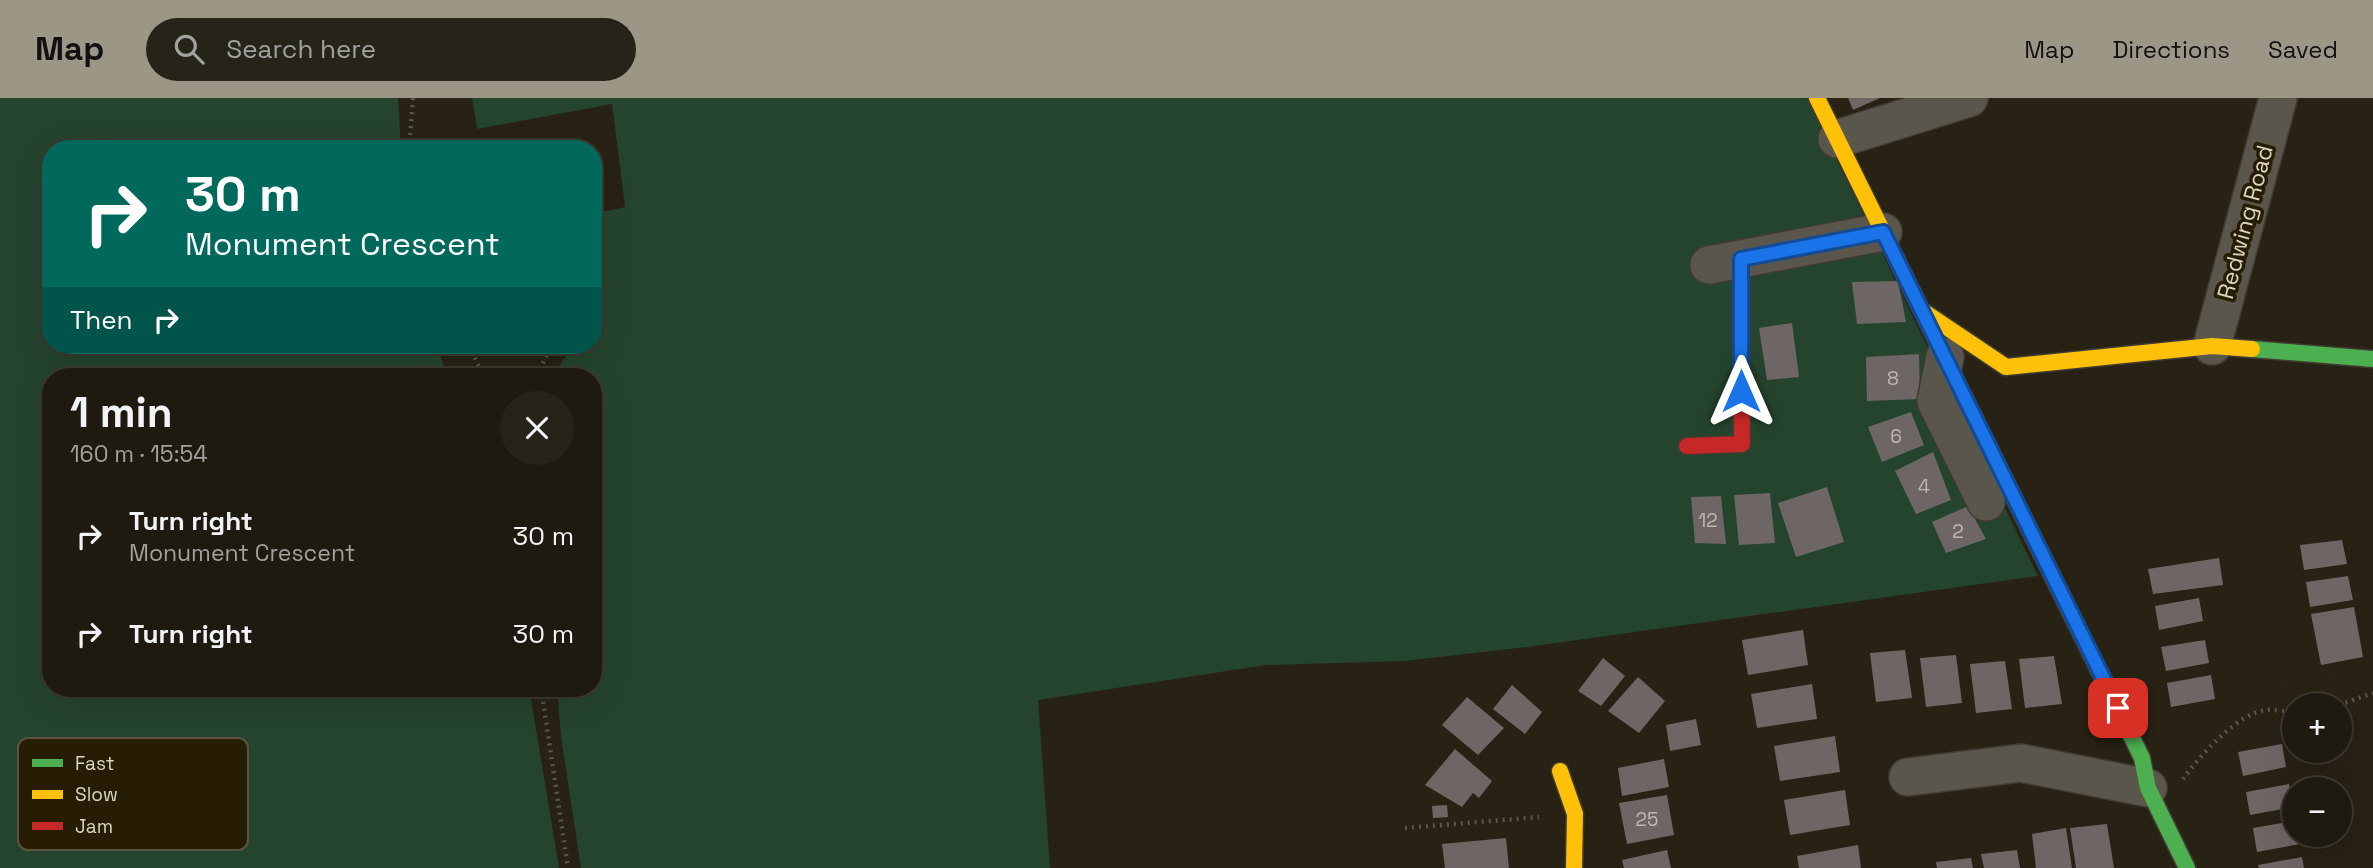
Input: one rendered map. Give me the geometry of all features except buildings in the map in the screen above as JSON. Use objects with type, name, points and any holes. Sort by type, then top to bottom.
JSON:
[{"type":"street","points":[[1817,98],[2143,758],[2151,794],[2187,868]]},
{"type":"street","points":[[1838,139],[1969,98]]},
{"type":"street","name":"Redwing Road","points":[[2212,346],[2278,98]]},
{"type":"street","points":[[1687,446],[1742,444],[1725,262],[1883,232]]},
{"type":"street","points":[[1922,311],[2006,366],[2212,346],[2373,359]]},
{"type":"street","points":[[1945,357],[1936,401],[1986,502]]},
{"type":"street","points":[[1908,777],[2021,763],[2151,794]]},
{"type":"street","points":[[1560,771],[1575,814],[1574,868]]},
{"type":"path","points":[[410,140],[412,98]]},
{"type":"path","points":[[2352,700],[2373,693]]},
{"type":"path","points":[[542,697],[568,868]]},
{"type":"path","points":[[2151,794],[2178,786],[2203,752],[2249,715],[2266,710],[2282,711]]},
{"type":"path","points":[[1405,828],[1575,814]]},
{"type":"green space","points":[[0,98],[398,98],[400,140],[42,140],[42,354],[440,354],[444,368],[42,368],[42,697],[530,697],[559,868],[0,868]]},
{"type":"green space","points":[[472,98],[1807,98],[2038,576],[1527,647],[1404,661],[1266,665],[1038,700],[1050,868],[581,868],[558,697],[602,697],[602,368],[558,368],[566,354],[602,354],[602,212],[625,207],[612,104],[477,129]]},
{"type":"traffic: fast","points":[[2252,349],[2373,359]]},
{"type":"traffic: fast","points":[[2040,551],[2142,758],[2148,788],[2187,868]]},
{"type":"traffic: slow","points":[[1817,98],[2040,551]]},
{"type":"traffic: slow","points":[[1924,312],[2006,367],[2212,346],[2252,349]]},
{"type":"traffic: slow","points":[[1560,771],[1575,814],[1574,868]]},
{"type":"traffic: jam","points":[[1687,446],[1742,444],[1741,259]]},
{"type":"route","points":[[1741,391],[1741,259],[1883,232],[2118,708]]}]
